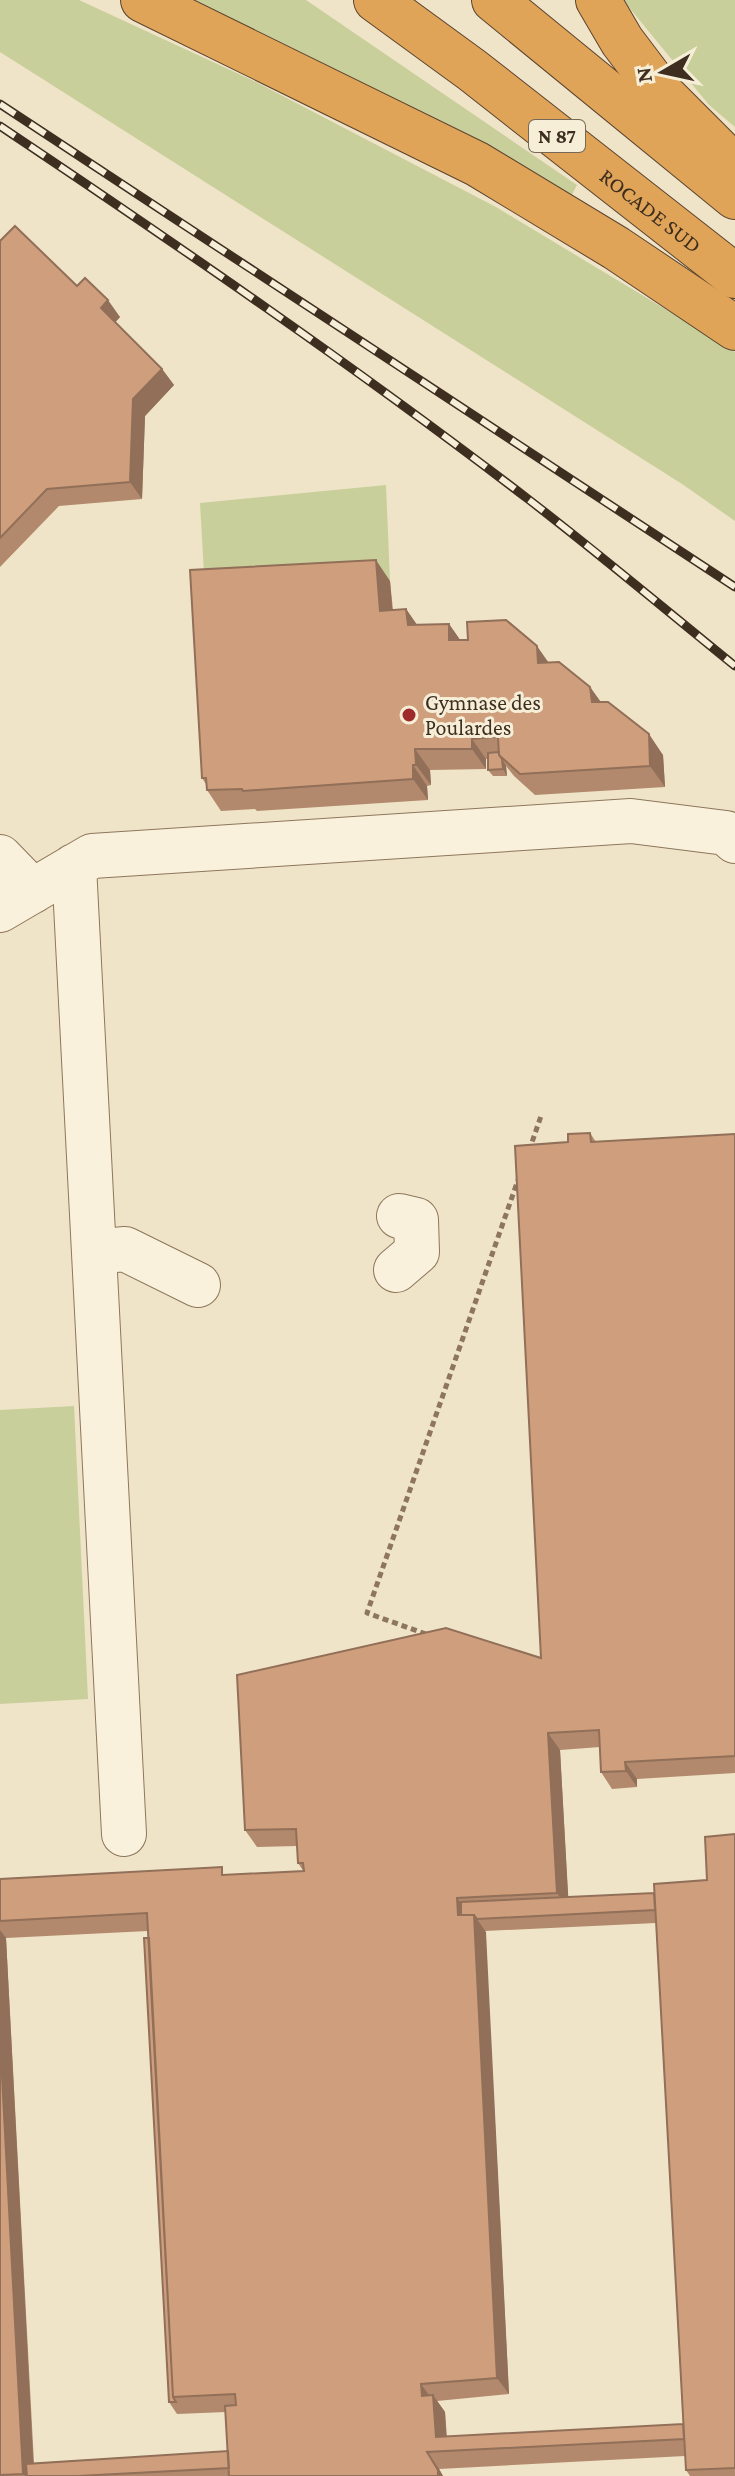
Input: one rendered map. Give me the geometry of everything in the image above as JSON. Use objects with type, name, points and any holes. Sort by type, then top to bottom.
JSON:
[{"type":"highway","points":[[143,0],[477,164],[616,248],[735,328]]},
{"type":"highway","name":"ROCADE SUD","points":[[376,0],[472,70],[735,276]]},
{"type":"highway","points":[[494,0],[735,197]]},
{"type":"highway","points":[[600,3],[622,41],[662,94],[735,168]]},
{"type":"lane","points":[[0,857],[16,901],[92,856],[631,821],[726,833],[735,841]]},
{"type":"lane","points":[[74,866],[120,1244],[124,1834]]},
{"type":"lane","points":[[396,1270],[417,1252],[416,1220],[399,1216]]},
{"type":"lane","points":[[120,1244],[198,1285]]},
{"type":"path","points":[[527,1155],[541,1116]]},
{"type":"path","points":[[438,1638],[367,1613],[523,1168]]},
{"type":"green space","points":[[0,0],[79,0],[254,81],[496,207],[730,348],[735,352],[735,521],[682,484],[0,52]]},
{"type":"green space","points":[[178,0],[306,0],[577,185],[568,202]]},
{"type":"green space","points":[[623,0],[735,0],[735,127],[709,105]]},
{"type":"green space","points":[[386,485],[390,581],[205,591],[200,503]]},
{"type":"green space","points":[[74,1406],[88,1699],[0,1704],[0,1410]]},
{"type":"building","points":[[15,226],[77,286],[85,278],[108,300],[101,308],[162,369],[133,399],[130,482],[47,489],[0,538],[0,241]]},
{"type":"building","points":[[376,560],[380,611],[406,609],[408,625],[449,624],[449,640],[468,640],[467,622],[506,620],[537,646],[538,663],[559,662],[590,687],[592,702],[608,702],[649,734],[650,766],[520,774],[499,755],[498,737],[492,737],[472,739],[472,749],[415,749],[413,779],[243,791],[207,790],[206,778],[202,778],[190,570]]},
{"type":"building","points":[[499,752],[503,769],[488,770],[488,753]]},
{"type":"building","points":[[590,1133],[591,1142],[735,1134],[735,1756],[625,1762],[626,1771],[601,1772],[599,1730],[548,1733],[557,1893],[457,1898],[458,1915],[474,1915],[497,2378],[421,2384],[422,2396],[433,2395],[436,2437],[683,2424],[684,2439],[427,2452],[438,2470],[438,2476],[229,2476],[225,2406],[236,2405],[235,2394],[173,2397],[147,1913],[0,1921],[0,1879],[222,1867],[222,1875],[304,1871],[303,1863],[298,1863],[296,1829],[245,1830],[237,1675],[446,1628],[541,1658],[515,1146],[568,1142],[568,1134]]},
{"type":"building","points":[[735,1834],[735,2468],[686,2470],[654,1884],[707,1880],[705,1837]]},
{"type":"building","points":[[654,1893],[655,1910],[477,1919],[474,1915],[461,1915],[461,1902]]},
{"type":"building","points":[[144,1938],[149,1938],[173,2397],[176,2402],[169,2402]]},
{"type":"building","points":[[0,2038],[23,2474],[0,2475]]},
{"type":"building","points":[[228,2451],[229,2468],[27,2476],[26,2464]]},
{"type":"railway","points":[[0,104],[735,587]]},
{"type":"railway","points":[[0,126],[201,262],[399,402],[554,519],[735,666]]},
{"type":"place","name":"Gymnase des Poulardes","points":[[409,715]]}]
